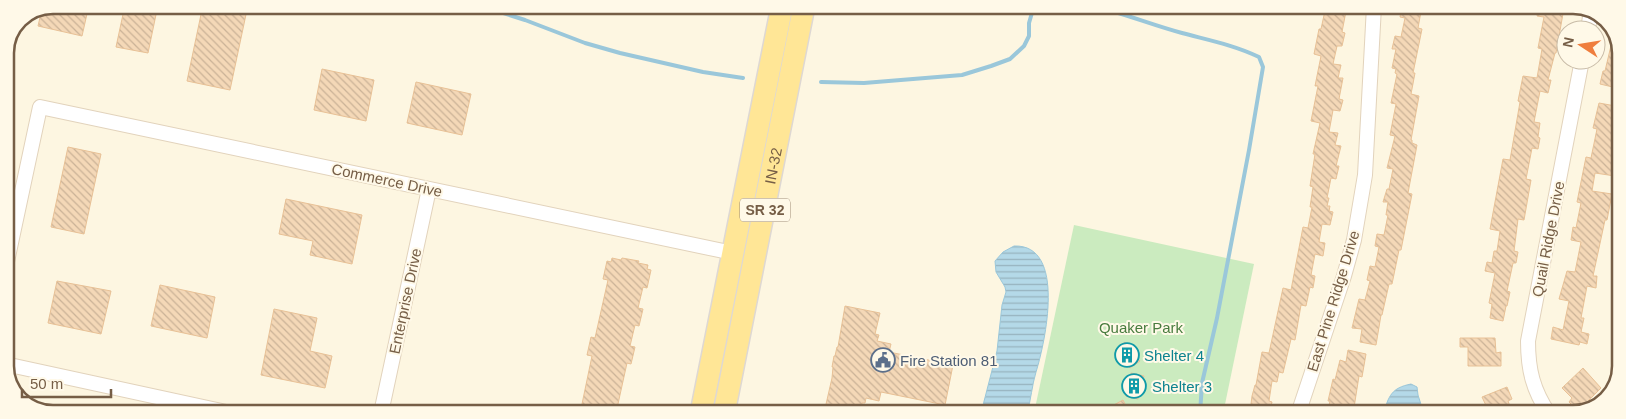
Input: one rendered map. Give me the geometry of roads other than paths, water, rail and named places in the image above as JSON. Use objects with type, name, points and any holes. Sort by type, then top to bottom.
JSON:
[{"type":"main road","name":"IN-32","points":[[703,405],[780,14]]},
{"type":"main road","name":"IN-32","points":[[726,405],[802,14]]},
{"type":"street","name":"East Pine Ridge Drive","points":[[1301,405],[1354,240],[1365,175],[1374,14]]},
{"type":"street","name":"Quail Ridge Drive","points":[[1544,405],[1535,390],[1528,360],[1528,341],[1580,70]]},
{"type":"street","name":"Commerce Drive","points":[[14,229],[40,107],[734,253]]},
{"type":"street","name":"Enterprise Drive","points":[[383,405],[429,189]]},
{"type":"street","points":[[14,366],[194,405]]},
{"type":"water","points":[[1014,246],[1031,250],[1041,261],[1047,277],[1047,319],[1029,405],[983,405],[997,351],[1002,305],[1006,292],[996,272],[995,261],[1003,252]]},
{"type":"water","points":[[1411,384],[1417,387],[1421,405],[1386,405],[1392,394]]},
{"type":"waterway","points":[[506,14],[585,43],[620,53],[703,72],[743,78]]},
{"type":"waterway","points":[[821,82],[864,83],[962,75],[991,66],[1010,59],[1024,46],[1029,36],[1029,23],[1032,14]]},
{"type":"waterway","points":[[1121,14],[1240,49],[1259,57],[1263,67],[1217,318],[1202,383],[1201,405]]},
{"type":"place","name":"Shelter 4","points":[[1127,355]]},
{"type":"place","name":"Fire Station 81","points":[[883,360]]},
{"type":"place","name":"Shelter 3","points":[[1134,386]]},
{"type":"park label","name":"Quaker Park","points":[[1141,327]]}]
